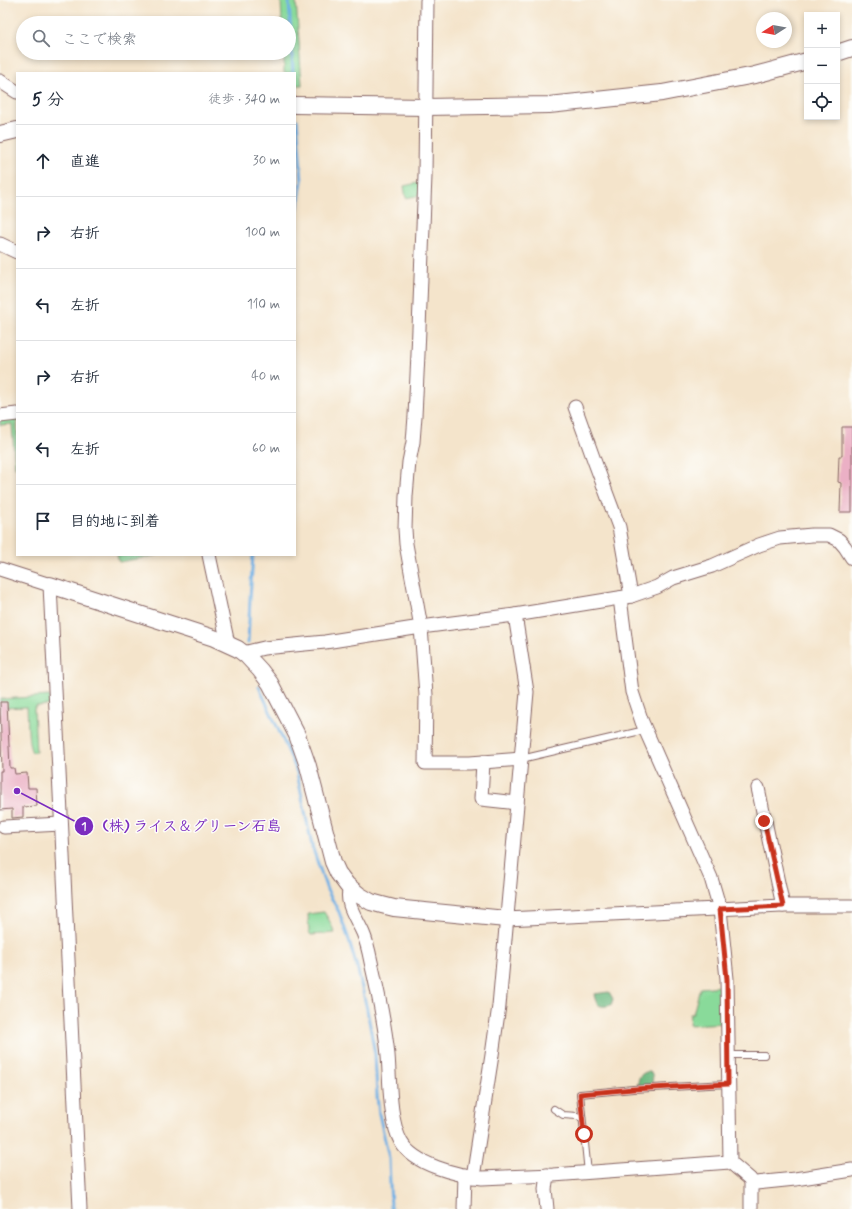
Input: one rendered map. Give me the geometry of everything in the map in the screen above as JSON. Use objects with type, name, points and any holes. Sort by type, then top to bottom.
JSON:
[{"type":"street","points":[[427,0],[425,176],[415,416],[405,510],[406,544],[421,627],[426,695],[425,763],[483,762],[521,759]]},
{"type":"street","points":[[840,52],[852,48]]},
{"type":"street","points":[[296,105],[426,107],[549,105],[662,93],[755,75],[804,62]]},
{"type":"street","points":[[0,81],[16,91]]},
{"type":"street","points":[[0,134],[16,130]]},
{"type":"street","points":[[0,244],[16,252]]},
{"type":"street","points":[[575,407],[619,527],[632,692],[645,730],[711,878],[720,909],[727,979],[730,1162]]},
{"type":"street","points":[[0,416],[16,414]]},
{"type":"street","points":[[243,653],[264,648],[325,642],[421,627],[515,615],[625,597],[657,587],[673,578],[712,566],[759,545],[780,538],[829,535],[839,540],[852,558]]},
{"type":"street","points":[[209,556],[228,644]]},
{"type":"street","points":[[0,569],[214,638],[243,653],[260,670],[270,683],[297,735],[308,766],[333,862],[343,880],[358,895],[372,902],[394,908],[506,919],[783,906],[852,906]]},
{"type":"street","points":[[50,586],[80,1209]]},
{"type":"street","points":[[464,1209],[492,1055],[499,1006],[527,692],[515,615]]},
{"type":"street","points":[[483,762],[481,800],[517,803]]},
{"type":"street","points":[[758,788],[783,906]]},
{"type":"street","points":[[4,827],[61,824]]},
{"type":"street","points":[[350,887],[348,898],[350,906],[363,933],[368,948],[377,989],[388,1053],[392,1109],[398,1134],[405,1148],[417,1158],[440,1169],[482,1178],[730,1162],[750,1179],[751,1209]]},
{"type":"street","points":[[751,1182],[756,1183],[795,1179],[852,1170]]},
{"type":"street","points":[[547,1175],[545,1189],[547,1209]]},
{"type":"lane","points":[[521,759],[645,730]]},
{"type":"lane","points":[[728,1055],[764,1055]]},
{"type":"lane","points":[[588,1172],[580,1094],[633,1089],[728,1084]]},
{"type":"lane","points":[[554,1109],[563,1115],[582,1118]]},
{"type":"green space","points":[[281,0],[296,0],[302,85],[296,85],[296,72],[284,72],[284,60],[296,60],[296,16],[282,16]]},
{"type":"green space","points":[[422,182],[421,195],[406,198],[404,186]]},
{"type":"green space","points":[[16,417],[16,467],[12,424],[0,425],[0,419]]},
{"type":"green space","points":[[117,556],[152,556],[119,562]]},
{"type":"green space","points":[[50,696],[50,705],[36,706],[34,709],[36,752],[32,752],[28,737],[27,707],[0,708],[0,699]]},
{"type":"green space","points":[[324,912],[335,933],[311,935],[309,932],[308,914]]},
{"type":"green space","points":[[722,986],[725,1023],[689,1025],[690,1014],[693,1014],[700,988]]},
{"type":"green space","points":[[609,992],[613,999],[611,1005],[601,1006],[597,1004],[594,994]]},
{"type":"green space","points":[[646,1072],[650,1072],[653,1075],[652,1085],[641,1087],[638,1085],[640,1076]]},
{"type":"building","points":[[842,427],[852,427],[852,512],[840,512],[841,483],[838,482],[839,456],[842,456]]},
{"type":"building","points":[[0,702],[7,702],[10,768],[14,768],[15,774],[27,773],[28,788],[36,788],[37,806],[23,807],[23,817],[12,818],[12,809],[0,810],[0,771],[2,771]]},
{"type":"waterway","points":[[289,0],[290,16]]},
{"type":"waterway","points":[[292,60],[293,72]]},
{"type":"waterway","points":[[296,218],[302,181],[297,120]]},
{"type":"waterway","points":[[248,643],[253,556]]},
{"type":"waterway","points":[[259,687],[297,773],[312,846],[327,890],[339,912],[357,967],[367,1009],[375,1054],[379,1114],[389,1158],[391,1209]]},
{"type":"place","name":"(株) ライス＆グリーン石島","points":[[17,791]]},
{"type":"route","points":[[584,1134],[580,1094],[633,1089],[728,1084],[727,979],[720,909],[783,906],[764,821]]}]
